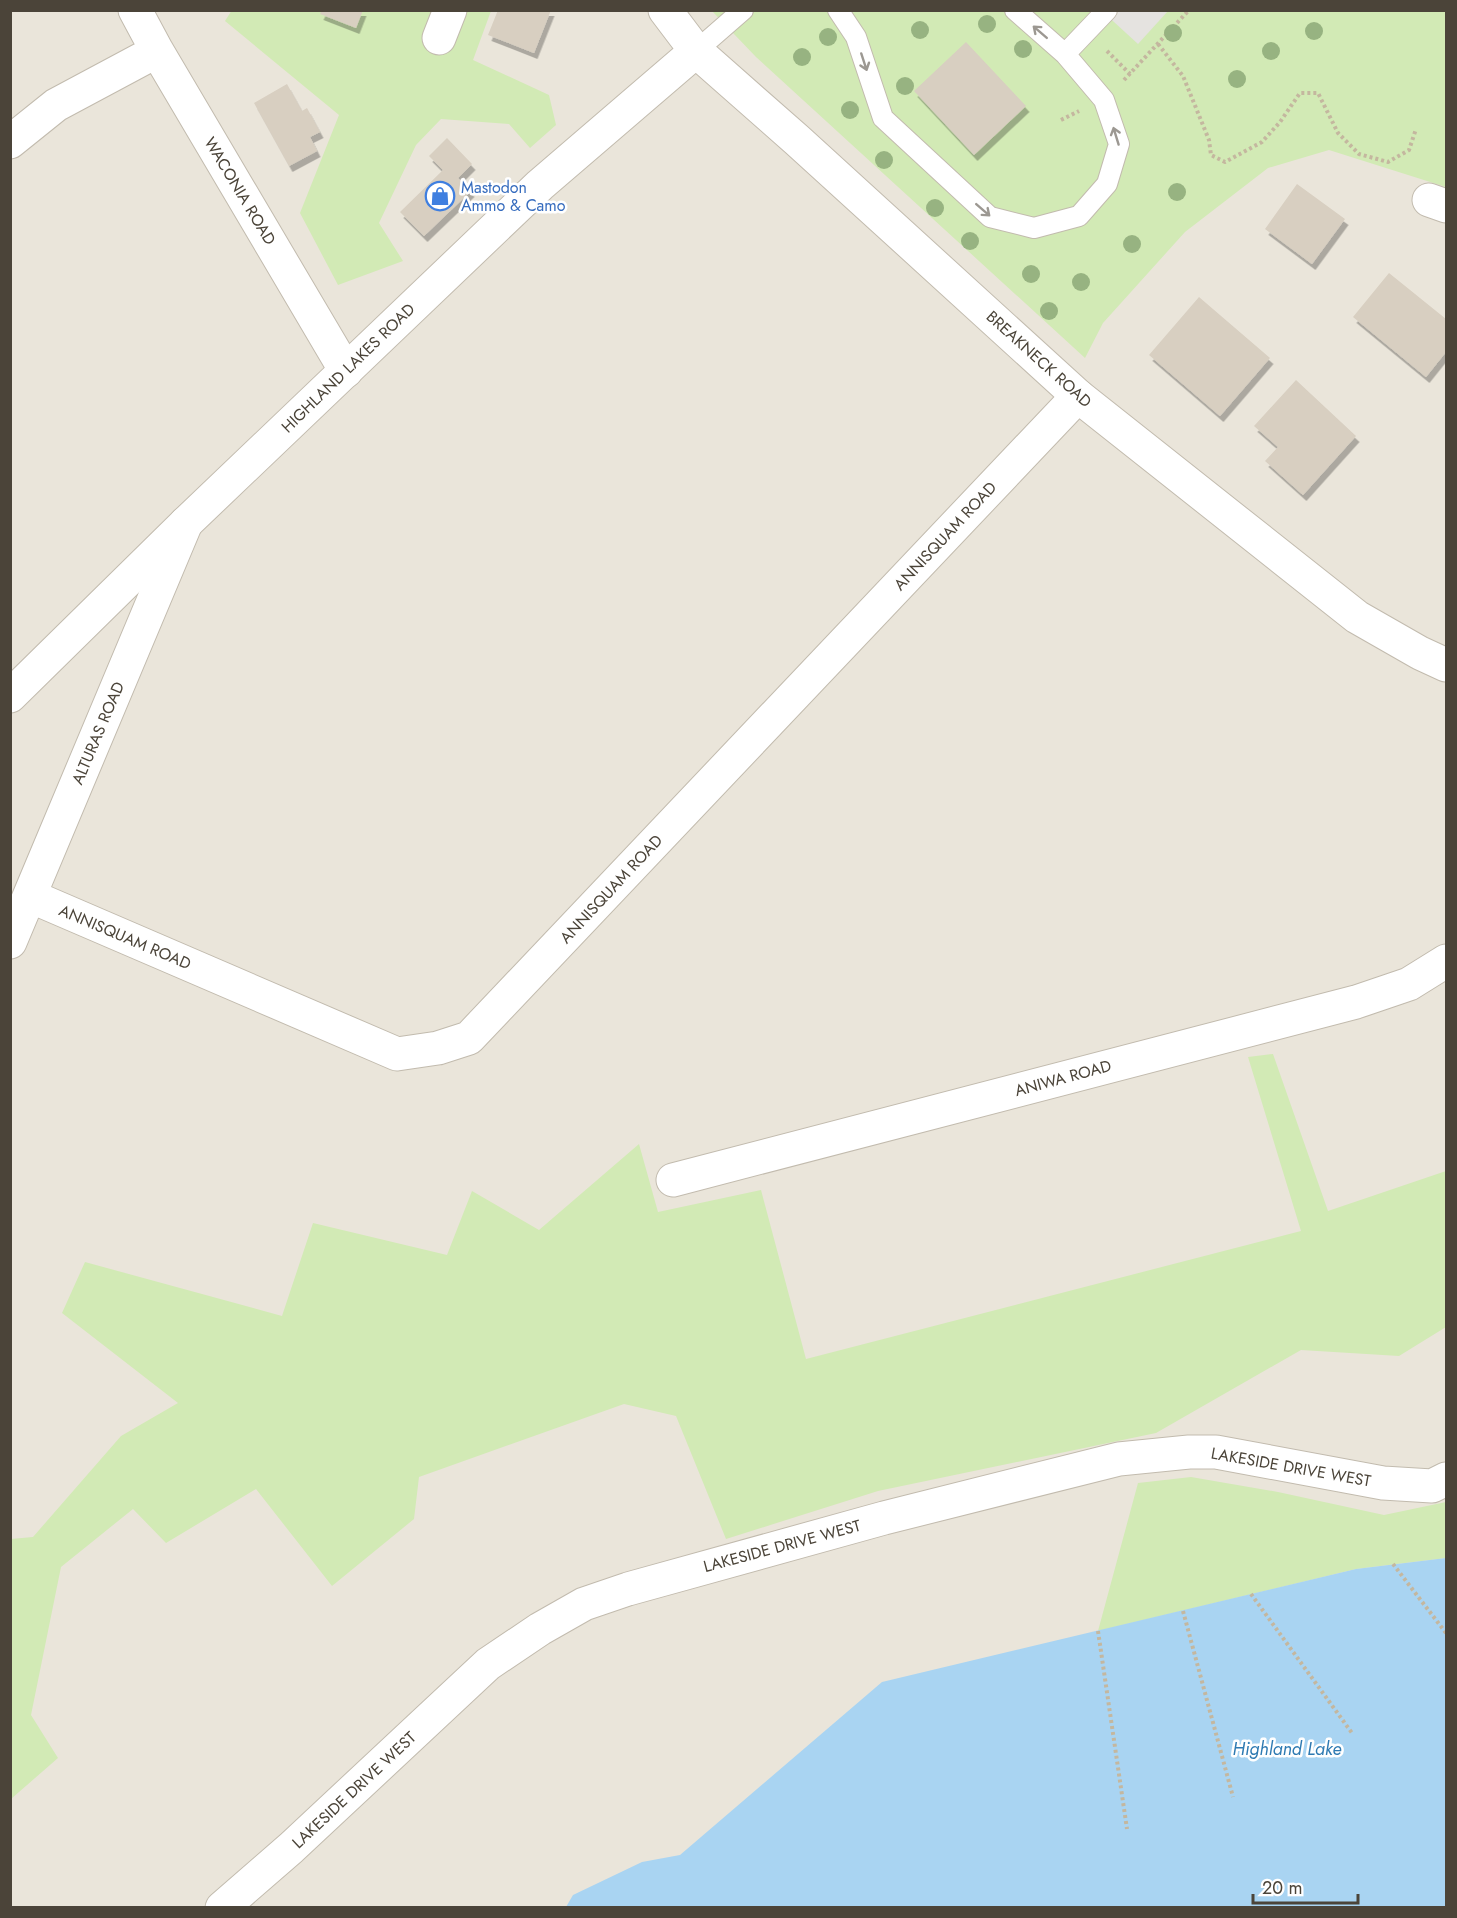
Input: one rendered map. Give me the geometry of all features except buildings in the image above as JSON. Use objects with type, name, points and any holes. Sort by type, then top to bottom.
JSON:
[{"type":"street","name":"WACONIA ROAD","points":[[135,10],[346,371]]},
{"type":"street","name":"BREAKNECK ROAD","points":[[665,10],[696,51],[1078,396],[1357,617],[1446,665]]},
{"type":"street","points":[[10,142],[56,105],[157,51]]},
{"type":"street","name":"HIGHLAND LAKES ROAD","points":[[10,696],[186,523],[540,185],[696,51]]},
{"type":"street","name":"ANNISQUAM ROAD","points":[[30,896],[396,1054],[438,1048],[469,1038],[1078,396]]},
{"type":"street","name":"ALTURAS ROAD","points":[[10,942],[186,523]]},
{"type":"street","name":"ANIWA ROAD","points":[[673,1180],[1356,1002],[1409,984],[1446,961]]},
{"type":"street","name":"LAKESIDE DRIVE WEST","points":[[222,1908],[291,1848],[488,1665],[540,1629],[584,1604],[617,1592],[884,1518],[1119,1459],[1189,1452],[1216,1452],[1383,1483],[1432,1486],[1446,1479]]},
{"type":"lane","points":[[696,51],[743,10]]},
{"type":"lane","points":[[838,10],[856,37],[883,117],[990,217],[1034,228],[1080,216],[1107,184],[1119,144],[1104,100],[1065,54],[1015,10]]},
{"type":"lane","points":[[1065,54],[1107,10]]},
{"type":"path","points":[[1061,120],[1104,100],[1189,10]]},
{"type":"path","points":[[1158,44],[1183,76],[1209,140],[1211,155],[1225,162],[1263,142],[1300,93],[1318,93],[1338,133],[1359,154],[1388,162],[1409,150],[1416,129]]},
{"type":"path","points":[[1393,1564],[1446,1633]]},
{"type":"path","points":[[1251,1594],[1352,1733]]},
{"type":"path","points":[[1183,1611],[1233,1797]]},
{"type":"path","points":[[1098,1631],[1127,1829]]},
{"type":"shaded area","points":[[11,11],[1446,11],[1446,1907],[11,1907]]},
{"type":"shaded area","points":[[1102,11],[1168,11],[1138,44]]},
{"type":"green space","points":[[232,10],[491,11],[473,60],[549,95],[556,125],[530,148],[509,124],[441,119],[416,145],[379,223],[403,261],[338,285],[300,213],[339,115],[225,21]]},
{"type":"green space","points":[[712,11],[1446,11],[1446,187],[1329,150],[1268,168],[1185,232],[1103,323],[1085,358],[756,57]]},
{"type":"green space","points":[[1273,1054],[1328,1211],[1446,1171],[1446,1327],[1399,1356],[1301,1350],[1156,1433],[878,1491],[726,1539],[676,1416],[624,1404],[419,1477],[414,1519],[332,1586],[256,1489],[166,1543],[133,1509],[61,1567],[31,1715],[58,1758],[11,1799],[11,1539],[33,1537],[121,1436],[178,1403],[62,1313],[85,1262],[282,1316],[313,1223],[447,1255],[472,1191],[539,1230],[639,1144],[658,1212],[761,1190],[806,1359],[1301,1231],[1248,1057]]},
{"type":"green space","points":[[1191,1477],[1278,1492],[1384,1515],[1446,1502],[1446,1558],[1356,1569],[1098,1631],[1138,1483]]},
{"type":"water","name":"Highland Lake","points":[[1446,1558],[1446,1907],[566,1907],[573,1895],[642,1862],[680,1855],[882,1682],[1356,1569]]},
{"type":"place","name":"Mastodon Ammo & Camo","points":[[440,196]]}]
